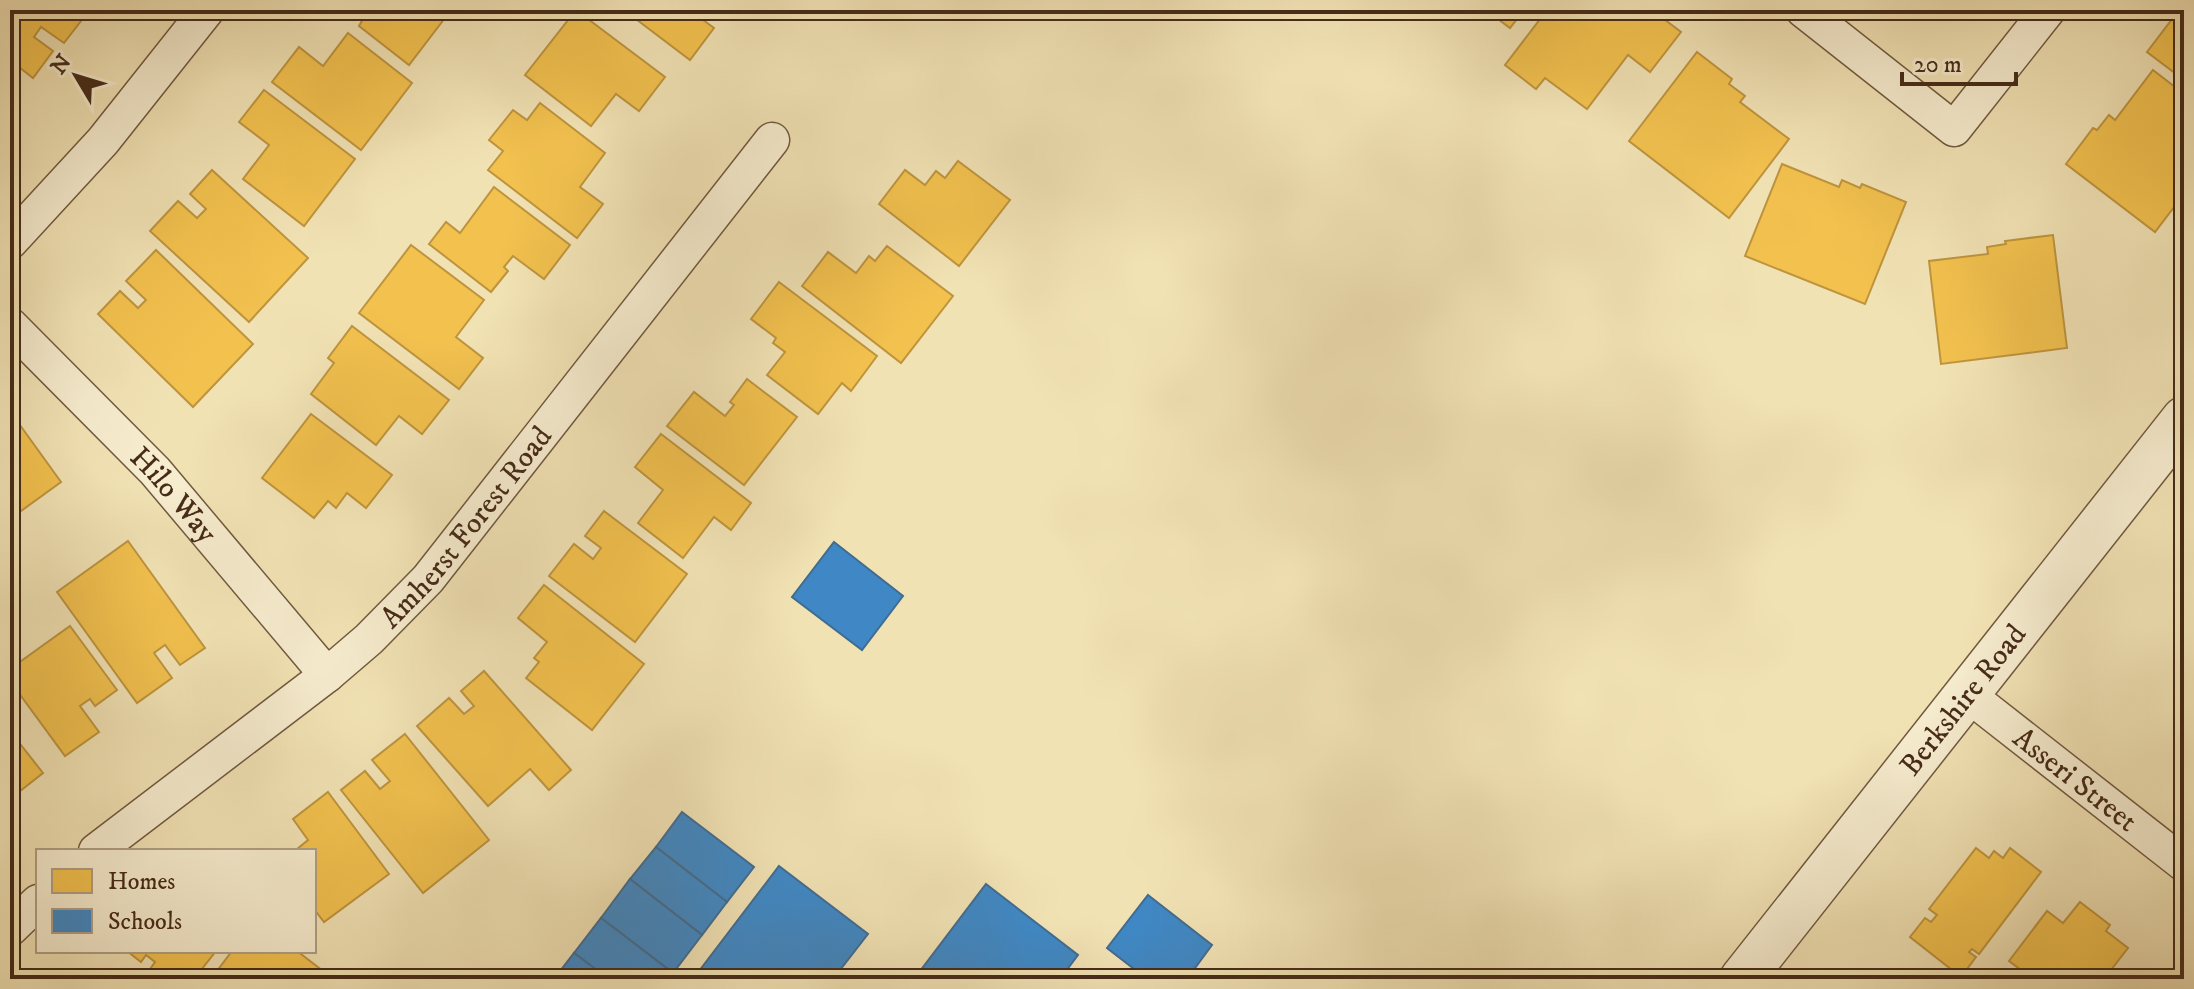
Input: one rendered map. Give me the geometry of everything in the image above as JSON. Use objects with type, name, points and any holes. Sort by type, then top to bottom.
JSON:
[{"type":"street","points":[[10,242],[103,141],[207,10]]},
{"type":"street","points":[[1803,10],[1954,129],[2048,10]]},
{"type":"street","name":"Amherst Forest Road","points":[[99,849],[327,675],[369,639],[428,579],[772,140]]},
{"type":"street","name":"Hilo Way","points":[[10,325],[155,471],[327,675]]},
{"type":"street","name":"Berkshire Road","points":[[1742,979],[2184,419]]},
{"type":"street","name":"Asseri Street","points":[[1967,694],[2184,864]]},
{"type":"street","points":[[10,929],[36,904]]},
{"type":"building: Homes","points":[[10,10],[88,12],[64,43],[41,27],[34,37],[53,51],[33,78],[10,60]]},
{"type":"building: Homes","points":[[368,10],[451,10],[409,65],[359,26]]},
{"type":"building: Homes","points":[[576,10],[665,77],[639,111],[616,94],[591,126],[525,75]]},
{"type":"building: Homes","points":[[624,10],[697,10],[695,14],[714,28],[690,60]]},
{"type":"building: Homes","points":[[1486,10],[1524,10],[1510,28]]},
{"type":"building: Homes","points":[[1547,10],[1652,10],[1681,32],[1650,72],[1628,55],[1587,109],[1545,78],[1536,89],[1505,65]]},
{"type":"building: Homes","points":[[2179,10],[2184,10],[2184,80],[2147,52]]},
{"type":"building: Homes","points":[[348,33],[412,83],[361,150],[272,82],[299,47],[323,66]]},
{"type":"building: Homes","points":[[1697,52],[1732,79],[1729,84],[1745,96],[1740,102],[1789,139],[1729,218],[1629,141]]},
{"type":"building: Homes","points":[[2153,70],[2184,94],[2184,194],[2155,232],[2066,164],[2093,128],[2097,130],[2109,115],[2115,120]]},
{"type":"building: Homes","points":[[264,90],[355,159],[304,226],[243,179],[269,145],[239,122]]},
{"type":"building: Homes","points":[[540,103],[605,153],[580,187],[603,204],[577,238],[488,170],[503,151],[489,140],[513,110],[527,120]]},
{"type":"building: Homes","points":[[958,161],[1010,200],[959,266],[879,204],[905,170],[925,185],[936,171],[945,178]]},
{"type":"building: Homes","points":[[1782,164],[1839,187],[1842,180],[1860,188],[1862,184],[1906,202],[1865,304],[1745,256]]},
{"type":"building: Homes","points":[[212,170],[308,258],[249,322],[150,231],[178,201],[197,218],[206,209],[190,194]]},
{"type":"building: Homes","points":[[494,187],[570,245],[544,279],[513,256],[504,267],[508,271],[491,292],[429,244],[446,222],[460,233]]},
{"type":"building: Homes","points":[[2053,235],[2067,348],[1941,364],[1929,261],[1988,254],[1987,247],[2006,244],[2005,241]]},
{"type":"building: Homes","points":[[411,245],[484,300],[456,337],[483,358],[459,389],[359,313]]},
{"type":"building: Homes","points":[[887,246],[953,296],[901,363],[802,286],[828,252],[856,273],[869,256],[875,261]]},
{"type":"building: Homes","points":[[156,250],[253,344],[193,407],[98,314],[120,291],[138,308],[146,300],[126,281]]},
{"type":"building: Homes","points":[[779,282],[877,356],[851,391],[842,383],[818,414],[767,375],[785,352],[773,343],[776,338],[751,319]]},
{"type":"building: Homes","points":[[352,326],[449,400],[422,434],[399,416],[376,445],[311,394],[334,363],[328,358]]},
{"type":"building: Homes","points":[[747,379],[797,417],[744,485],[667,426],[694,392],[725,416],[734,405],[730,402]]},
{"type":"building: Homes","points":[[12,414],[61,482],[10,519],[10,416]]},
{"type":"building: Homes","points":[[311,414],[392,475],[366,508],[347,493],[336,508],[328,501],[314,518],[262,478]]},
{"type":"building: Homes","points":[[661,434],[751,503],[731,530],[714,517],[683,558],[638,523],[663,490],[635,467]]},
{"type":"building: Homes","points":[[604,511],[687,574],[635,642],[549,576],[574,544],[593,559],[601,548],[585,536]]},
{"type":"building: Homes","points":[[128,541],[205,648],[180,665],[165,645],[154,653],[172,678],[137,703],[57,592]]},
{"type":"building: Homes","points":[[544,585],[644,664],[592,730],[526,678],[539,662],[534,658],[547,642],[518,618]]},
{"type":"building: Homes","points":[[70,626],[117,690],[95,706],[90,699],[80,706],[99,732],[65,756],[10,681],[10,669]]},
{"type":"building: Homes","points":[[484,671],[571,770],[549,790],[530,769],[488,806],[417,726],[449,698],[464,714],[474,706],[461,691]]},
{"type":"building: Homes","points":[[10,731],[43,773],[10,799]]},
{"type":"building: Homes","points":[[405,734],[489,840],[423,893],[341,790],[365,771],[380,789],[390,781],[372,760]]},
{"type":"building: Homes","points":[[328,792],[389,874],[324,922],[316,912],[316,849],[297,849],[308,840],[293,819]]},
{"type":"building: Homes","points":[[1976,848],[1989,858],[1994,851],[2003,858],[2010,848],[2041,872],[1979,954],[1972,949],[1969,952],[1976,957],[1961,977],[1910,937],[1925,918],[1931,922],[1937,915],[1929,909]]},
{"type":"building: Homes","points":[[2080,902],[2110,925],[2106,931],[2128,948],[2104,979],[2033,979],[2009,961],[2047,911],[2063,923]]},
{"type":"building: Homes","points":[[130,953],[214,953],[194,979],[143,979],[155,962],[146,955],[141,962]]},
{"type":"building: Homes","points":[[230,953],[300,953],[323,971],[317,979],[211,979]]},
{"type":"building: Schools","points":[[834,542],[903,596],[862,650],[792,597]]},
{"type":"building: Schools","points":[[682,812],[754,867],[727,902],[656,847]]},
{"type":"building: Schools","points":[[656,847],[727,902],[702,935],[630,879]]},
{"type":"building: Schools","points":[[779,866],[868,934],[833,979],[693,979]]},
{"type":"building: Schools","points":[[630,879],[702,935],[673,973],[601,918]]},
{"type":"building: Schools","points":[[986,884],[1078,955],[1060,979],[914,979]]},
{"type":"building: Schools","points":[[1148,895],[1212,945],[1187,979],[1147,979],[1107,948]]},
{"type":"building: Schools","points":[[601,918],[673,973],[668,979],[609,979],[574,953]]},
{"type":"building: Schools","points":[[574,953],[609,979],[554,979]]}]
